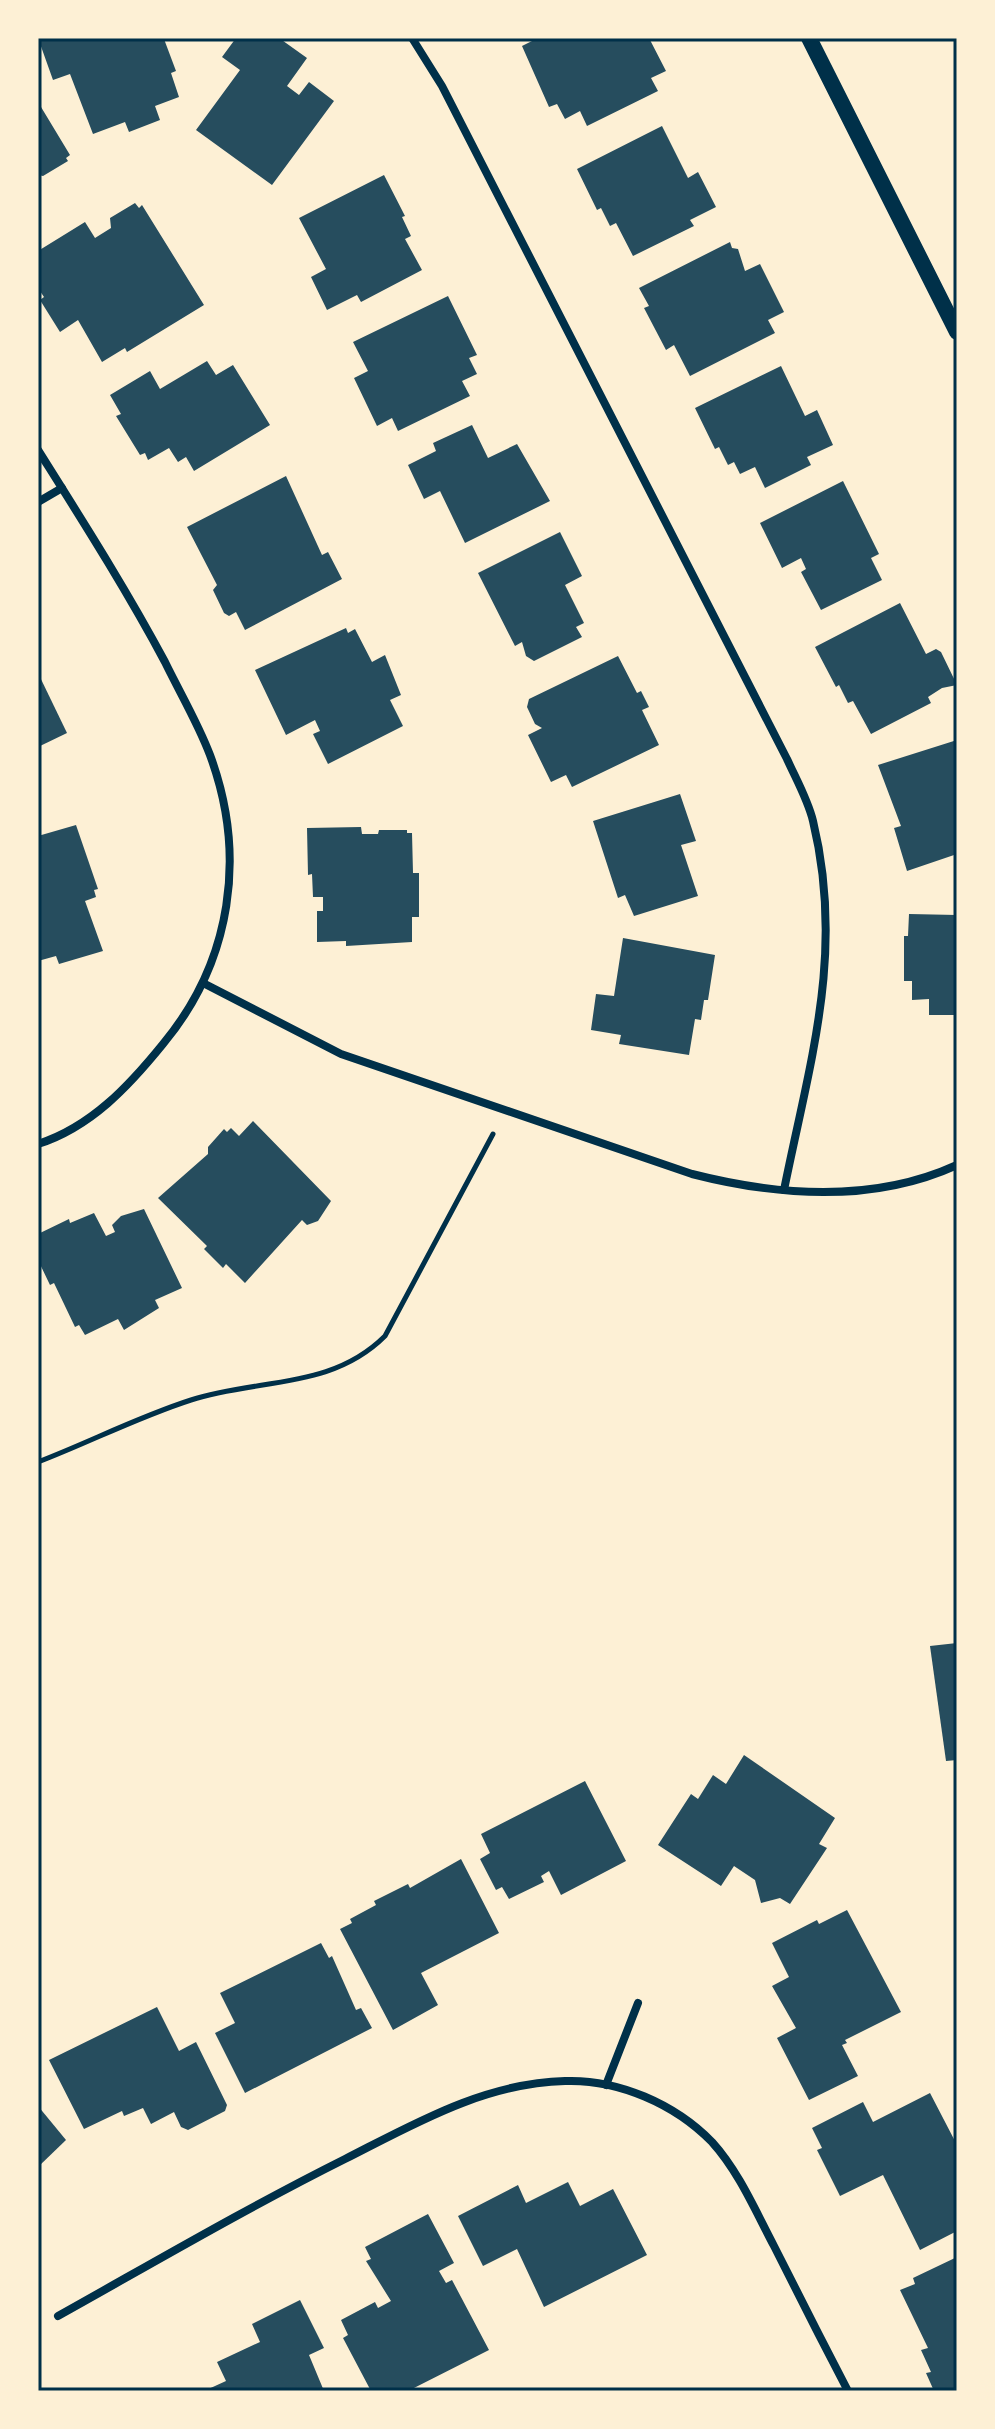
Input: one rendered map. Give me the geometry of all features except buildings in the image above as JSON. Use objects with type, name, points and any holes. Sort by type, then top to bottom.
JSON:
[{"type":"main road","points":[[809,38],[957,332]]},
{"type":"street","points":[[412,38],[442,86],[471,142],[787,759],[812,818],[828,929],[826,980],[784,1190]]},
{"type":"street","points":[[38,450],[132,600],[193,717],[223,799],[230,892],[222,936],[205,984],[183,1020],[124,1091],[96,1113],[38,1144]]},
{"type":"street","points":[[38,502],[62,488]]},
{"type":"street","points":[[205,984],[341,1054],[692,1174],[740,1186],[784,1190],[873,1189],[957,1165]]},
{"type":"street","points":[[606,2085],[638,2003]]},
{"type":"street","points":[[58,2316],[274,2195],[449,2107],[498,2091],[565,2081],[606,2085],[645,2096],[676,2113],[720,2153],[737,2175],[848,2391]]},
{"type":"path","points":[[38,1462],[190,1400],[229,1389],[315,1377],[348,1363],[374,1346],[385,1336],[505,1111]]}]
